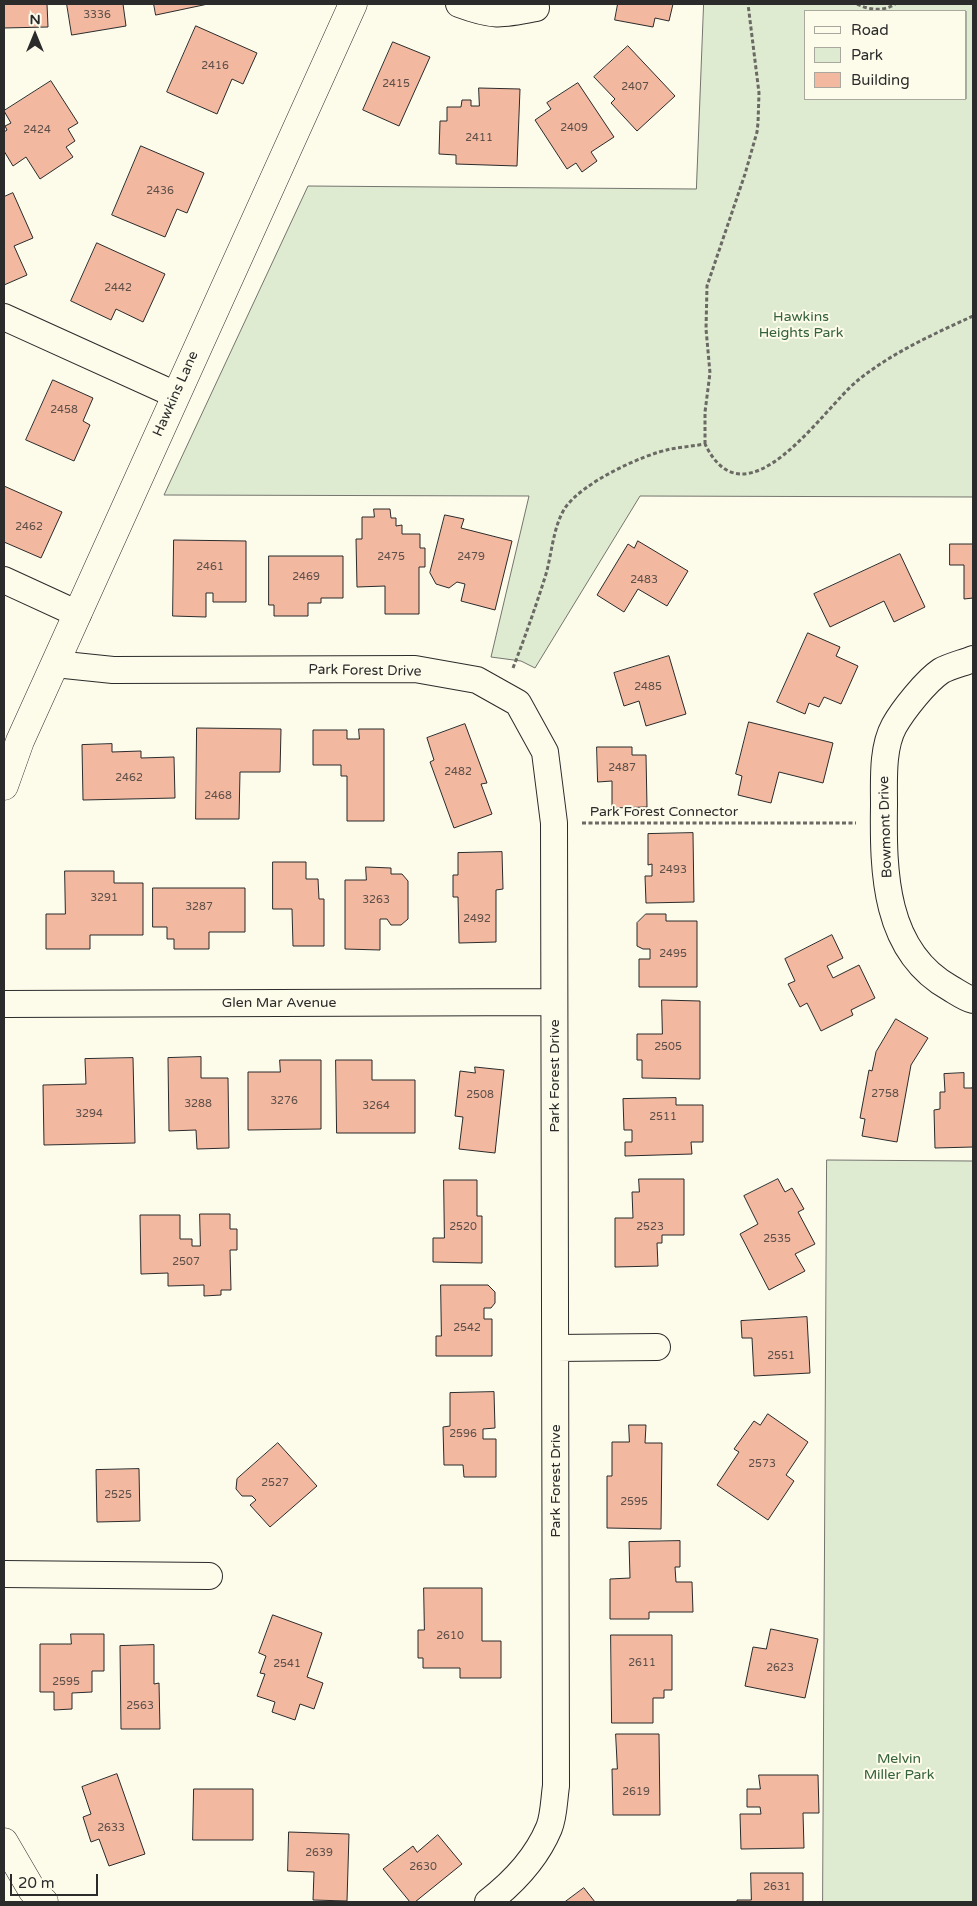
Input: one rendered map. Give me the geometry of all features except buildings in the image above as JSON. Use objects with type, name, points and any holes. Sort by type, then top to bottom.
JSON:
[{"type":"street","name":"Hawkins Lane","points":[[4,786],[20,741],[353,4]]},
{"type":"street","points":[[459,4],[484,13],[497,15],[536,8]]},
{"type":"street","points":[[4,317],[176,395]]},
{"type":"street","points":[[4,580],[78,614]]},
{"type":"street","name":"Bowmont Drive","points":[[973,659],[941,671],[917,694],[894,727],[884,760],[884,823],[885,869],[891,904],[901,938],[917,962],[939,982],[973,1000]]},
{"type":"street","name":"Park Forest Drive","points":[[55,664],[113,670],[415,670],[477,680],[518,703],[546,752],[554,823],[556,1786],[549,1827],[532,1860],[509,1886],[488,1902]]},
{"type":"street","name":"Glen Mar Avenue","points":[[4,1004],[554,1002]]},
{"type":"street","points":[[556,1348],[657,1347]]},
{"type":"street","points":[[4,1574],[209,1576]]},
{"type":"street","points":[[4,1842],[32,1890],[44,1902]]},
{"type":"path","points":[[748,4],[759,93],[757,132],[745,174],[706,286],[706,323],[710,373],[705,412],[705,444],[714,460],[727,470],[737,474],[760,469],[790,451],[858,380],[903,351],[973,316]]},
{"type":"path","points":[[857,4],[874,10],[884,9],[896,4]]},
{"type":"path","points":[[502,694],[526,634],[546,574],[557,528],[566,507],[589,486],[626,466],[656,453],[705,444]]},
{"type":"path","name":"Park Forest Connector","points":[[554,823],[849,823]]},
{"type":"green space","name":"Hawkins Heights Park","points":[[704,4],[973,4],[973,497],[640,496],[535,668],[521,661],[491,657],[529,496],[164,495],[308,186],[696,189]]},
{"type":"green space","name":"Melvin Miller Park","points":[[827,1160],[973,1161],[973,1902],[823,1902]]}]
